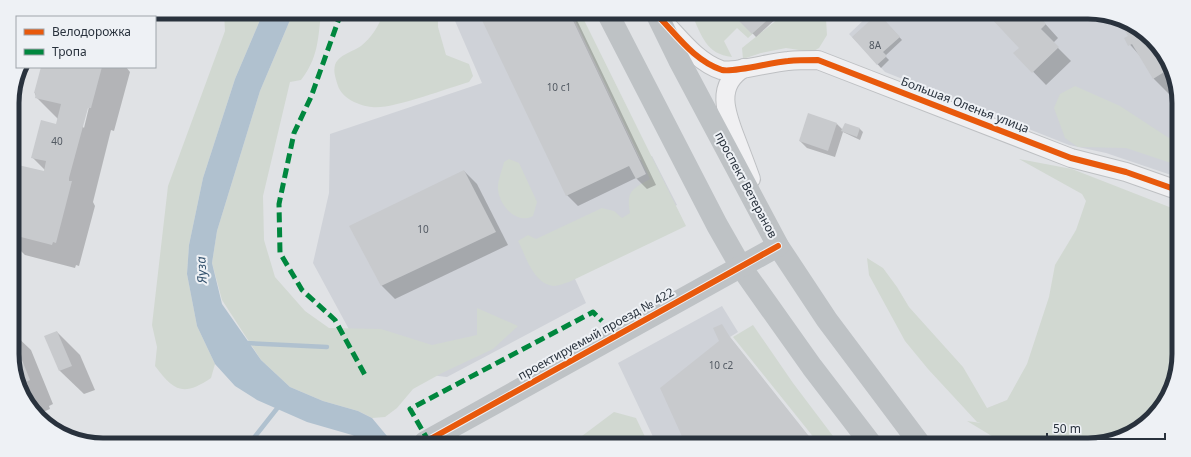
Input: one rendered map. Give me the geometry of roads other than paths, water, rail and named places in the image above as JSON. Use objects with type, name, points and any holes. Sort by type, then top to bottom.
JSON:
[{"type":"main road","points":[[611,19],[717,225],[741,267],[812,367],[866,438]]},
{"type":"main road","name":"проспект Ветеранов","points":[[659,19],[775,239],[827,320],[916,438]]},
{"type":"main road","name":"проектируемый проезд № 422","points":[[433,438],[741,267],[775,239]]},
{"type":"street","name":"Большая Оленья улица","points":[[661,19],[691,51],[704,61],[722,70],[733,71],[788,61],[818,60],[1071,158],[1126,172],[1172,188]]},
{"type":"street","points":[[744,68],[735,73],[730,80],[726,92],[725,110],[775,239]]},
{"type":"water","name":"Яуза","points":[[260,19],[290,19],[260,91],[217,231],[212,263],[222,304],[261,360],[290,387],[323,401],[358,411],[372,418],[389,438],[358,438],[307,422],[257,400],[235,386],[215,364],[197,326],[187,274],[189,245],[203,178],[235,79]]},
{"type":"waterway","points":[[245,343],[327,347]]},
{"type":"waterway","points":[[254,438],[279,406]]}]
